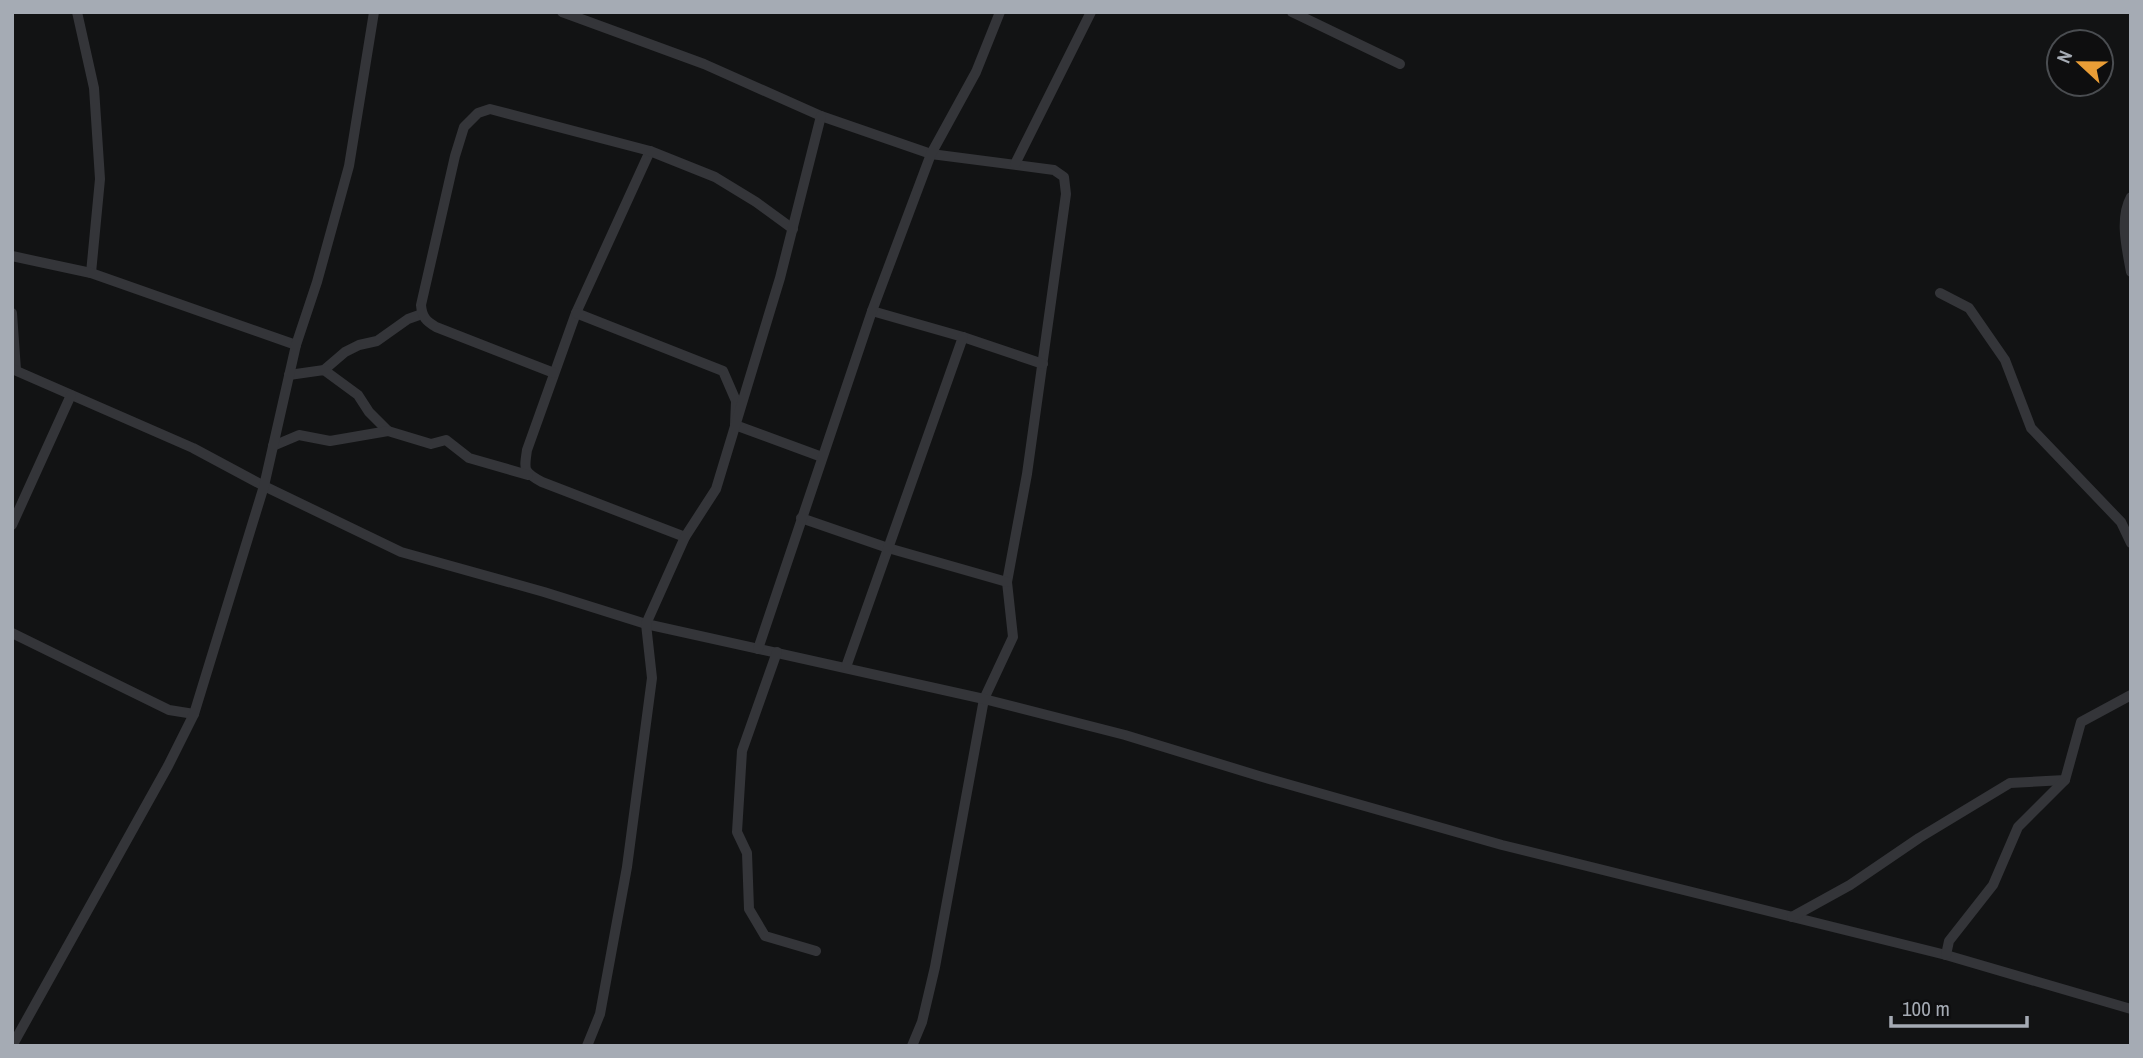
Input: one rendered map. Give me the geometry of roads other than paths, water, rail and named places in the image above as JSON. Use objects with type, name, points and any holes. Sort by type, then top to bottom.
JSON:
[{"type":"street","points":[[78,12],[94,88],[100,179],[91,273]]},
{"type":"street","points":[[12,1046],[168,766],[194,714],[264,485],[296,345],[317,282],[349,166],[374,12]]},
{"type":"street","points":[[562,12],[704,64],[821,116],[931,154],[1054,170],[1064,177],[1066,184],[1027,474],[1007,582],[1013,637],[984,699],[935,967],[922,1022],[912,1046]]},
{"type":"street","points":[[758,649],[872,312],[931,154],[976,72],[1000,12]]},
{"type":"street","points":[[1015,164],[1091,12]]},
{"type":"street","points":[[1292,12],[1401,64]]},
{"type":"street","points":[[554,373],[436,327],[422,314],[421,305],[455,156],[464,127],[478,113],[490,109],[650,151],[715,177],[793,229]]},
{"type":"street","points":[[587,1046],[600,1014],[627,867],[652,678],[646,624],[685,537],[716,489],[793,229],[821,116]]},
{"type":"street","points":[[528,475],[525,467],[527,450],[576,313],[650,151]]},
{"type":"street","points":[[2131,197],[2127,203],[2125,232],[2131,272]]},
{"type":"street","points":[[12,256],[91,273],[296,345]]},
{"type":"street","points":[[1940,293],[1969,308],[2005,360],[2031,428],[2122,522],[2131,543]]},
{"type":"street","points":[[872,312],[962,337],[1042,364]]},
{"type":"street","points":[[12,313],[14,370],[193,448],[401,552],[646,624],[846,667],[1125,734],[1259,776],[1502,845],[1946,955],[2131,1009]]},
{"type":"street","points":[[576,313],[723,371],[736,401],[735,425]]},
{"type":"street","points":[[289,375],[324,370],[345,352],[377,341],[408,319],[422,314]]},
{"type":"street","points":[[846,667],[962,337]]},
{"type":"street","points":[[324,370],[358,395],[369,412],[388,431]]},
{"type":"street","points":[[12,525],[72,395]]},
{"type":"street","points":[[735,425],[822,457]]},
{"type":"street","points":[[273,446],[299,435],[330,441],[388,431],[431,444],[446,440],[469,458],[528,475],[685,537]]},
{"type":"street","points":[[801,518],[888,548],[1007,582]]},
{"type":"street","points":[[12,633],[169,710],[194,714]]},
{"type":"street","points":[[777,652],[742,751],[737,832],[747,853],[748,909],[765,936],[816,951]]},
{"type":"street","points":[[1946,955],[1949,941],[1993,885],[2018,827],[2065,779],[2081,722],[2131,695]]},
{"type":"street","points":[[1792,917],[1850,885],[1919,838],[2010,783],[2065,779]]}]
